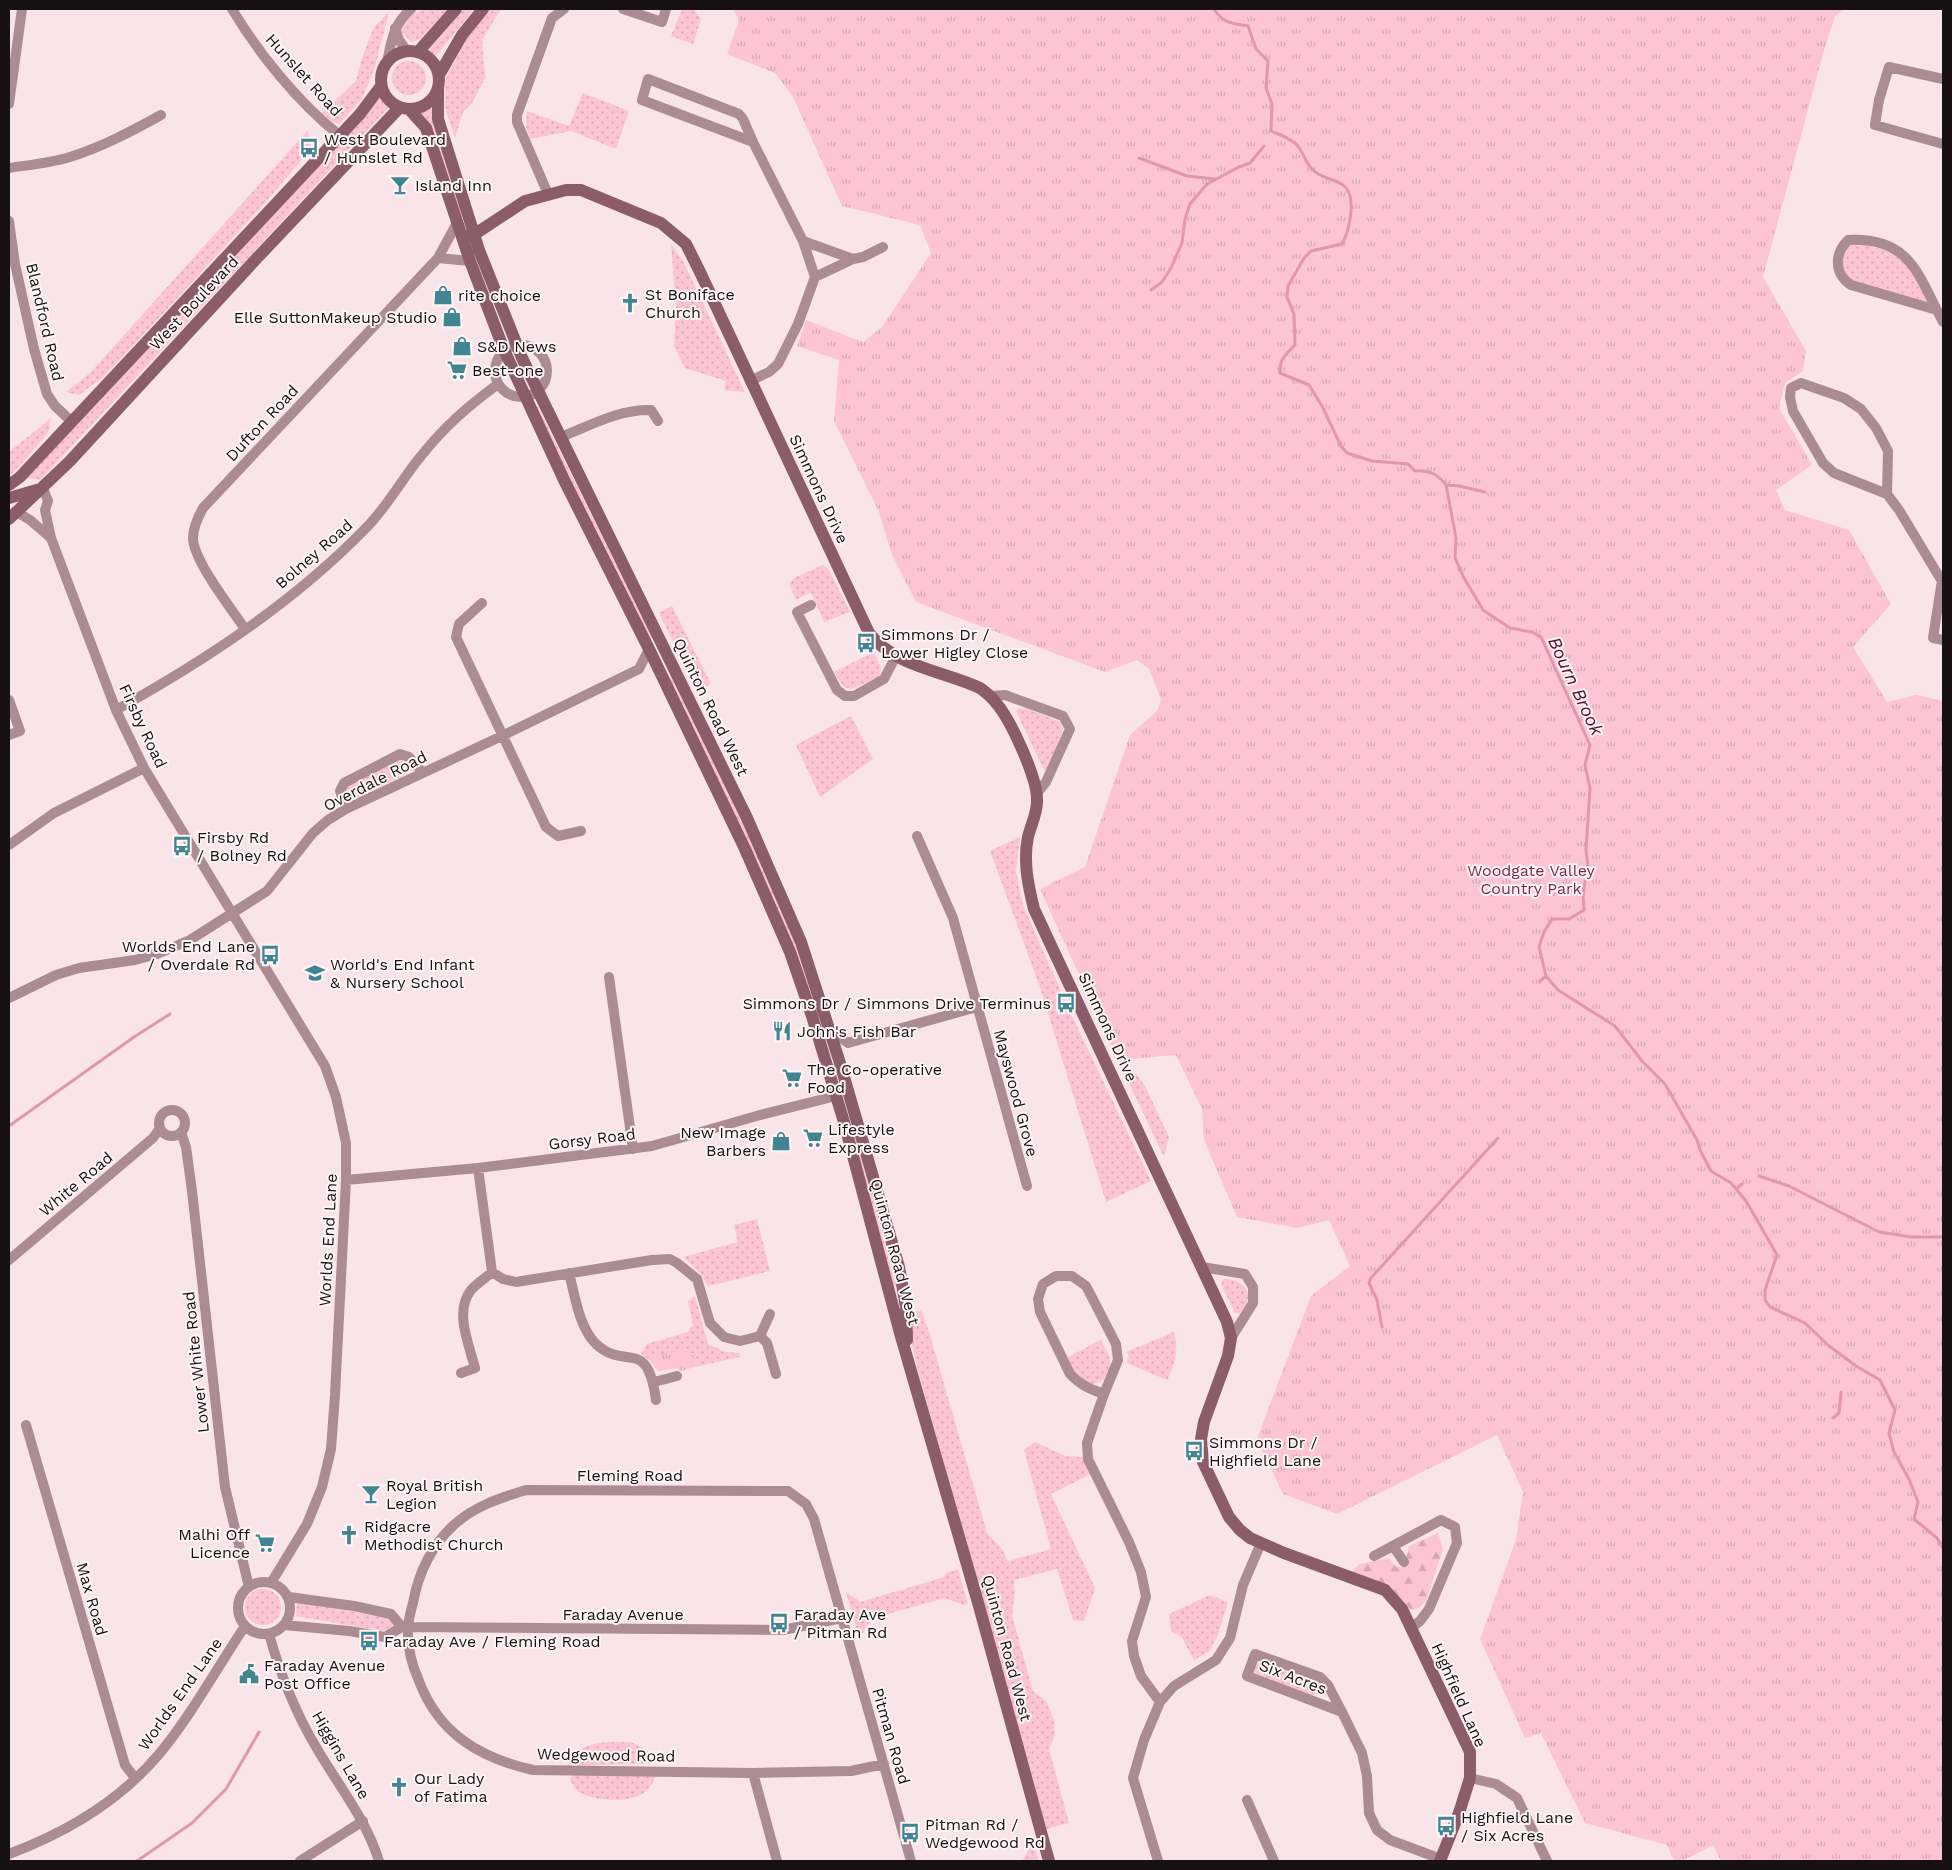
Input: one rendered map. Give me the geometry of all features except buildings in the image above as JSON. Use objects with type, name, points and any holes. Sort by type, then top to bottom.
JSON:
[{"type":"street","points":[[9,104],[22,9]]},
{"type":"street","name":"Hunslet Road","points":[[232,9],[257,46],[293,90],[339,135]]},
{"type":"street","points":[[387,62],[390,42],[399,21],[411,9]]},
{"type":"street","points":[[456,9],[412,51],[392,56],[387,62],[382,72],[381,86],[389,100],[405,108],[422,106],[432,98],[438,81],[462,35],[483,9]]},
{"type":"street","points":[[548,194],[517,122],[517,114],[552,18],[564,9]]},
{"type":"street","points":[[622,9],[662,22],[666,9]]},
{"type":"street","points":[[396,28],[400,40],[412,51],[431,60],[438,81]]},
{"type":"street","points":[[1943,79],[1889,67],[1879,100],[1875,125],[1943,144]]},
{"type":"street","points":[[750,380],[768,372],[778,364],[798,324],[815,277],[803,241],[739,114],[648,79],[642,100],[753,142]]},
{"type":"street","name":"Quinton Road West","points":[[438,81],[438,120],[468,236],[537,392],[675,668],[762,848],[801,942],[840,1063],[899,1267],[906,1307],[908,1358]]},
{"type":"street","name":"West Boulevard","points":[[9,485],[20,477],[71,420],[360,114],[381,86]]},
{"type":"street","name":"West Boulevard","points":[[13,516],[70,461],[264,251],[405,108]]},
{"type":"street","name":"Quinton Road West","points":[[405,108],[426,128],[457,224],[468,236],[470,261],[504,350],[564,480],[649,649],[745,848],[790,952],[836,1096],[1049,1861]]},
{"type":"street","points":[[9,168],[68,157],[90,150],[120,138],[161,115]]},
{"type":"street","name":"Simmons Drive","points":[[468,236],[525,201],[566,190],[581,190],[661,223],[686,244],[869,633],[877,643],[896,656],[969,683],[991,696],[1006,717],[1031,770],[1037,793],[1036,812],[1028,838],[1026,855],[1028,884],[1034,909],[1202,1267],[1227,1322],[1231,1338]]},
{"type":"street","name":"Blandford Road","points":[[9,221],[19,282],[47,394],[55,406],[71,420]]},
{"type":"street","name":"Dufton Road","points":[[245,629],[197,556],[193,537],[202,508],[438,258],[457,224]]},
{"type":"street","points":[[1937,310],[1851,285],[1842,279],[1838,270],[1838,259],[1842,245],[1848,240],[1867,239],[1891,245],[1912,264],[1937,310],[1943,322]]},
{"type":"street","points":[[803,241],[853,259]]},
{"type":"street","points":[[815,277],[853,259],[863,257],[883,248]]},
{"type":"street","points":[[438,258],[470,261]]},
{"type":"street","points":[[516,344],[525,344],[534,347],[541,353],[547,362],[548,374],[544,384],[537,392],[525,397],[510,395],[498,384],[494,373],[496,360],[504,350],[516,344]]},
{"type":"street","points":[[1887,494],[1888,451],[1876,428],[1861,409],[1844,398],[1801,383],[1791,388],[1790,397],[1793,411],[1823,463],[1834,473],[1887,494],[1900,510],[1943,581],[1933,638],[1943,640]]},
{"type":"street","name":"Bolney Road","points":[[116,710],[178,675],[308,583],[368,526],[441,432],[468,406],[498,384]]},
{"type":"street","points":[[561,438],[618,414],[637,409],[651,410],[658,421]]},
{"type":"street","points":[[13,516],[13,497],[20,477]]},
{"type":"street","points":[[13,497],[43,488]]},
{"type":"street","name":"Firsby Road","points":[[43,488],[48,502],[45,510],[51,538],[116,710],[144,768],[232,914]]},
{"type":"street","points":[[30,520],[45,510]]},
{"type":"street","name":"Firsby Road","points":[[13,516],[30,520],[51,538]]},
{"type":"street","points":[[482,603],[458,624],[456,637],[546,827],[558,836],[581,831]]},
{"type":"street","points":[[811,605],[798,612],[837,690],[845,696],[854,696],[884,679],[896,656]]},
{"type":"street","points":[[662,642],[649,649],[639,669],[651,671],[662,676],[675,668]]},
{"type":"street","name":"Overdale Road","points":[[9,998],[56,975],[79,968],[135,960],[156,954],[190,940],[266,891],[313,833],[328,820],[346,809],[639,669]]},
{"type":"street","name":"Simmons Drive","points":[[991,696],[1005,695],[1062,716],[1070,729],[1046,782],[1037,793]]},
{"type":"street","points":[[9,700],[20,731],[9,735]]},
{"type":"street","points":[[346,809],[340,791],[344,783],[400,754],[409,757],[422,772]]},
{"type":"street","points":[[9,845],[54,813],[144,768]]},
{"type":"street","name":"Mayswood Grove","points":[[917,836],[952,918],[1027,1186]]},
{"type":"street","name":"Worlds End Lane","points":[[232,914],[325,1066],[336,1097],[346,1143],[346,1180],[331,1449],[322,1487],[307,1524],[271,1582]]},
{"type":"street","points":[[610,977],[634,1149]]},
{"type":"street","points":[[848,1043],[978,1007]]},
{"type":"street","points":[[823,1052],[825,1046],[821,1030],[828,1028],[848,1043]]},
{"type":"street","points":[[840,1063],[848,1043]]},
{"type":"street","points":[[836,1096],[843,1095],[840,1084],[844,1079]]},
{"type":"street","name":"Gorsy Road","points":[[346,1180],[478,1168],[652,1146],[760,1115],[836,1096]]},
{"type":"street","name":"White Road","points":[[9,1260],[153,1138],[160,1128],[161,1116],[168,1110],[180,1113],[185,1120],[185,1125],[181,1132]]},
{"type":"street","points":[[160,1128],[166,1135],[170,1136],[181,1132]]},
{"type":"street","name":"Lower White Road","points":[[181,1132],[186,1147],[192,1191],[225,1487],[249,1587]]},
{"type":"street","points":[[478,1168],[492,1272],[503,1280],[516,1282],[652,1260],[670,1259],[697,1280],[710,1323],[724,1337],[740,1341],[760,1336]]},
{"type":"street","name":"Simmons Drive","points":[[1202,1267],[1245,1274],[1253,1287],[1253,1303],[1231,1338],[1228,1356],[1204,1422],[1200,1439],[1204,1462],[1229,1517],[1240,1530],[1261,1543]]},
{"type":"street","points":[[461,1373],[475,1368],[462,1312],[466,1298],[473,1287],[492,1272]]},
{"type":"street","points":[[568,1273],[586,1330],[596,1344],[609,1353],[634,1357],[645,1364],[654,1382],[656,1400]]},
{"type":"street","points":[[1104,1394],[1089,1389],[1077,1382],[1070,1374],[1040,1312],[1038,1299],[1043,1284],[1056,1276],[1072,1276],[1086,1286],[1116,1344],[1118,1360],[1087,1443],[1088,1459],[1129,1542],[1141,1572],[1146,1597],[1132,1641],[1134,1656],[1141,1676],[1160,1702]]},
{"type":"street","points":[[760,1336],[770,1314]]},
{"type":"street","points":[[760,1336],[767,1343],[776,1374]]},
{"type":"street","points":[[654,1382],[677,1376]]},
{"type":"street","name":"Max Road","points":[[26,1425],[124,1765],[135,1778]]},
{"type":"street","name":"Fleming Road","points":[[405,1627],[416,1587],[426,1562],[439,1540],[455,1524],[471,1512],[494,1500],[526,1490],[788,1491],[806,1504],[814,1519],[842,1618]]},
{"type":"street","points":[[1374,1556],[1441,1520],[1456,1527],[1457,1543],[1429,1609],[1420,1621],[1411,1628]]},
{"type":"street","points":[[1158,1861],[1133,1778],[1144,1740],[1160,1702],[1174,1686],[1216,1660],[1230,1638],[1243,1585],[1261,1543]]},
{"type":"street","name":"Highfield Lane","points":[[1261,1543],[1384,1590],[1402,1609],[1470,1752],[1470,1778],[1459,1813],[1440,1860]]},
{"type":"street","points":[[1393,1546],[1404,1562]]},
{"type":"street","points":[[262,1582],[271,1582],[279,1586],[289,1597],[290,1613],[284,1625],[275,1632],[269,1634],[256,1632],[245,1626],[239,1615],[238,1608],[242,1593],[249,1587],[262,1582]]},
{"type":"street","points":[[289,1597],[354,1606],[391,1614],[405,1627]]},
{"type":"street","name":"Faraday Avenue","points":[[284,1625],[349,1631],[385,1637],[405,1627],[782,1630],[842,1618]]},
{"type":"street","name":"Pitman Road","points":[[842,1618],[911,1861]]},
{"type":"street","name":"Worlds End Lane","points":[[9,1854],[38,1843],[77,1822],[108,1802],[160,1754],[245,1626]]},
{"type":"street","name":"Wedgewood Road","points":[[405,1627],[414,1669],[424,1694],[440,1719],[462,1740],[507,1764],[533,1770],[753,1773],[851,1771],[884,1764]]},
{"type":"street","name":"Higgins Lane","points":[[269,1634],[278,1664],[294,1704],[311,1738],[363,1821],[379,1861]]},
{"type":"street","name":"Six Acres","points":[[1342,1712],[1247,1676],[1255,1654],[1320,1677],[1328,1685],[1342,1712],[1362,1753],[1367,1776],[1369,1813],[1377,1830],[1390,1840],[1440,1860]]},
{"type":"street","points":[[753,1773],[777,1861]]},
{"type":"street","points":[[1470,1778],[1496,1784],[1517,1798],[1547,1861]]},
{"type":"street","points":[[1247,1800],[1274,1861]]},
{"type":"street","points":[[300,1861],[363,1821]]},
{"type":"green space","points":[[423,9],[448,9],[419,40],[411,42],[400,30],[404,19]]},
{"type":"green space","points":[[464,9],[474,9],[436,56],[429,50]]},
{"type":"green space","points":[[490,9],[501,9],[482,40],[485,78],[472,103],[463,112],[455,138],[445,108],[445,80],[466,40]]},
{"type":"green space","points":[[682,9],[694,9],[701,19],[693,44],[671,36]]},
{"type":"green space","name":"Woodgate Valley Country Park","points":[[733,9],[1844,9],[1835,16],[1824,50],[1763,277],[1806,351],[1803,371],[1785,383],[1779,408],[1812,465],[1776,490],[1785,510],[1849,530],[1891,604],[1853,647],[1887,702],[1917,695],[1943,701],[1943,1861],[1721,1861],[1713,1845],[1682,1861],[1674,1861],[1667,1845],[1585,1823],[1541,1733],[1525,1738],[1480,1639],[1516,1540],[1523,1492],[1497,1435],[1337,1514],[1283,1494],[1257,1439],[1311,1296],[1350,1266],[1329,1220],[1298,1228],[1237,1217],[1204,1140],[1202,1109],[1176,1055],[1118,1060],[1040,889],[1085,867],[1130,735],[1158,710],[1161,699],[1149,669],[1137,660],[1105,672],[916,602],[892,555],[879,512],[834,421],[839,360],[797,346],[806,320],[863,342],[882,327],[931,253],[920,225],[842,206],[793,97],[775,73],[727,54],[739,20]]},
{"type":"green space","points":[[389,12],[375,67],[362,99],[339,124],[331,121],[322,113],[356,81],[363,55],[374,27]]},
{"type":"green space","points":[[409,61],[421,66],[426,78],[421,90],[409,95],[397,90],[392,78],[397,66]]},
{"type":"green space","points":[[583,93],[629,111],[616,149],[571,131],[530,139],[526,126],[527,111],[569,126]]},
{"type":"green space","points":[[380,98],[388,108],[40,480],[27,478]]},
{"type":"green space","points":[[431,106],[463,215],[461,218],[418,113]]},
{"type":"green space","points":[[308,130],[311,149],[263,205],[147,331],[102,378],[79,395],[66,392],[91,372]]},
{"type":"green space","points":[[1849,241],[1902,254],[1934,308],[1843,278],[1840,260]]},
{"type":"green space","points":[[671,244],[684,263],[745,392],[724,390],[726,381],[685,368],[674,346],[676,308]]},
{"type":"green space","points":[[535,407],[538,407],[652,637],[650,640],[646,639]]},
{"type":"green space","points":[[51,418],[48,433],[9,476],[9,452]]},
{"type":"green space","points":[[823,565],[829,570],[850,612],[824,622],[811,592],[796,600],[789,583],[796,577]]},
{"type":"green space","points":[[672,606],[711,684],[698,692],[659,613]]},
{"type":"green space","points":[[874,652],[881,668],[879,677],[852,689],[844,687],[834,672]]},
{"type":"green space","points":[[668,677],[671,677],[754,846],[795,940],[819,1009],[815,1010]]},
{"type":"green space","points":[[1020,708],[1028,709],[1060,722],[1063,729],[1053,761],[1046,770],[1044,770],[1016,711]]},
{"type":"green space","points":[[851,716],[873,759],[820,797],[796,745]]},
{"type":"green space","points":[[399,759],[406,763],[407,774],[353,800],[349,800],[345,793],[345,788]]},
{"type":"green space","points":[[1020,837],[1016,871],[1023,905],[1069,1010],[1151,1181],[1106,1202],[1040,987],[990,851]]},
{"type":"green space","points":[[1118,1060],[1136,1074],[1145,1086],[1169,1137],[1164,1157]]},
{"type":"green space","points":[[849,1124],[852,1125],[896,1286],[891,1287]]},
{"type":"green space","points":[[757,1219],[770,1271],[708,1286],[700,1273],[683,1257],[738,1242],[734,1225]]},
{"type":"green space","points":[[1224,1279],[1239,1282],[1249,1295],[1245,1306],[1239,1314],[1235,1313],[1221,1284]]},
{"type":"green space","points":[[695,1296],[708,1344],[726,1352],[739,1353],[740,1357],[695,1367],[693,1353],[685,1355],[659,1355],[653,1363],[641,1354],[647,1344],[688,1332],[693,1325],[688,1301]]},
{"type":"green space","points":[[921,1310],[987,1533],[1002,1549],[1008,1561],[1051,1549],[1024,1450],[1035,1442],[1065,1456],[1083,1457],[1091,1474],[1051,1494],[1095,1588],[1084,1621],[1073,1620],[1057,1569],[1014,1580],[1015,1592],[1012,1615],[1033,1691],[1046,1701],[1054,1720],[1055,1735],[1049,1749],[1069,1823],[1046,1829],[909,1333],[912,1314]]},
{"type":"green space","points":[[1174,1332],[1175,1356],[1167,1380],[1127,1363],[1129,1356],[1126,1352]]},
{"type":"green space","points":[[1101,1340],[1109,1355],[1110,1365],[1104,1379],[1099,1383],[1088,1383],[1077,1376],[1071,1368],[1068,1357]]},
{"type":"green space","points":[[683,1349],[685,1355],[693,1353],[695,1367],[680,1371],[678,1368],[660,1371],[656,1369],[653,1363],[659,1355]]},
{"type":"green space","points":[[1438,1533],[1443,1549],[1426,1601],[1419,1608],[1411,1610],[1384,1584],[1352,1572],[1359,1564],[1389,1558],[1396,1567],[1404,1567],[1409,1546]]},
{"type":"green space","points":[[958,1569],[968,1604],[963,1605],[945,1598],[873,1618],[859,1638],[846,1592],[861,1602],[944,1577],[947,1573]]},
{"type":"green space","points":[[263,1589],[270,1590],[276,1594],[280,1600],[280,1614],[276,1620],[270,1624],[263,1625],[256,1624],[250,1620],[246,1614],[245,1607],[246,1600],[250,1594],[256,1590]]},
{"type":"green space","points":[[1210,1595],[1228,1602],[1218,1635],[1210,1651],[1194,1660],[1181,1636],[1171,1631],[1169,1614]]},
{"type":"green space","points":[[297,1601],[392,1619],[396,1624],[395,1629],[387,1632],[296,1616]]},
{"type":"green space","points":[[1260,1662],[1315,1682],[1318,1685],[1317,1694],[1310,1695],[1255,1675],[1253,1669]]},
{"type":"green space","points":[[630,1742],[648,1752],[654,1763],[568,1766],[574,1757],[587,1746],[602,1743]]},
{"type":"green space","points":[[575,1774],[656,1776],[642,1794],[628,1799],[610,1800],[591,1797],[578,1791],[570,1778]]},
{"type":"green space","points":[[1034,1841],[1038,1861],[1022,1861]]},
{"type":"waterway","name":"Bourn Brook","points":[[1214,9],[1221,18],[1232,23],[1248,26],[1256,49],[1268,61],[1266,88],[1272,104],[1271,131],[1295,143],[1312,169],[1319,175],[1343,185],[1348,190],[1350,197],[1351,214],[1342,244],[1311,251],[1304,258],[1288,286],[1287,297],[1294,314],[1295,345],[1282,361],[1280,373],[1309,385],[1322,406],[1341,446],[1347,453],[1372,461],[1408,464],[1415,471],[1433,473],[1443,481],[1446,485],[1456,538],[1455,558],[1464,578],[1483,610],[1510,628],[1532,632],[1541,637],[1590,745],[1585,765],[1590,788],[1586,850],[1588,865],[1583,894],[1584,910],[1569,919],[1552,919],[1544,932],[1539,947],[1546,976],[1558,990],[1615,1026],[1642,1061],[1665,1084],[1697,1140],[1711,1171],[1731,1183],[1746,1201],[1777,1255],[1765,1290],[1765,1300],[1770,1307],[1805,1323],[1829,1346],[1856,1366],[1880,1380],[1895,1410],[1889,1433],[1894,1452],[1909,1479],[1918,1502],[1914,1519],[1937,1538],[1943,1548]]},
{"type":"waterway","points":[[1151,290],[1162,282],[1171,268],[1182,243],[1185,219],[1190,204],[1207,184],[1250,163],[1264,146]]},
{"type":"waterway","points":[[1139,158],[1187,176],[1215,179]]},
{"type":"waterway","points":[[1446,485],[1485,492]]},
{"type":"waterway","name":"Bourn Brook","points":[[1540,981],[1546,976]]},
{"type":"waterway","points":[[9,1126],[134,1037],[170,1014]]},
{"type":"waterway","points":[[1382,1327],[1377,1300],[1369,1283],[1371,1278],[1498,1138]]},
{"type":"waterway","points":[[1759,1176],[1789,1186],[1879,1232],[1912,1237],[1943,1237]]},
{"type":"waterway","name":"Bourn Brook","points":[[1736,1189],[1742,1184]]},
{"type":"waterway","points":[[1833,1418],[1839,1413],[1841,1392]]},
{"type":"waterway","points":[[137,1861],[192,1823],[226,1789],[259,1732]]},
{"type":"place","name":"West Boulevard / Hunslet Rd","points":[[309,148]]},
{"type":"place","name":"Island Inn","points":[[400,185]]},
{"type":"place","name":"rite choice","points":[[443,295]]},
{"type":"place","name":"St Boniface Church","points":[[630,303]]},
{"type":"place","name":"Elle SuttonMakeup Studio","points":[[452,317]]},
{"type":"place","name":"S&D News","points":[[462,346]]},
{"type":"place","name":"Best-one","points":[[457,370]]},
{"type":"place","name":"Simmons Dr / Lower Higley Close","points":[[866,643]]},
{"type":"place","name":"Firsby Rd / Bolney Rd","points":[[182,846]]},
{"type":"place","name":"Worlds End Lane / Overdale Rd","points":[[270,955]]},
{"type":"place","name":"World's End Infant & Nursery School","points":[[315,973]]},
{"type":"place","name":"Simmons Dr / Simmons Drive Terminus","points":[[1066,1003]]},
{"type":"place","name":"John's Fish Bar","points":[[782,1031]]},
{"type":"place","name":"The Co-operative Food","points":[[792,1078]]},
{"type":"place","name":"Lifestyle Express","points":[[813,1138]]},
{"type":"place","name":"New Image Barbers","points":[[781,1141]]},
{"type":"place","name":"Simmons Dr / Highfield Lane","points":[[1194,1451]]},
{"type":"place","name":"Royal British Legion","points":[[371,1494]]},
{"type":"place","name":"Ridgacre Methodist Church","points":[[349,1535]]},
{"type":"place","name":"Malhi Off Licence","points":[[265,1543]]},
{"type":"place","name":"Faraday Ave / Pitman Rd","points":[[779,1623]]},
{"type":"place","name":"Faraday Ave / Fleming Road","points":[[369,1641]]},
{"type":"place","name":"Faraday Avenue Post Office","points":[[249,1674]]},
{"type":"place","name":"Our Lady of Fatima","points":[[399,1787]]},
{"type":"place","name":"Highfield Lane / Six Acres","points":[[1446,1826]]},
{"type":"place","name":"Pitman Rd / Wedgewood Rd","points":[[910,1833]]}]
